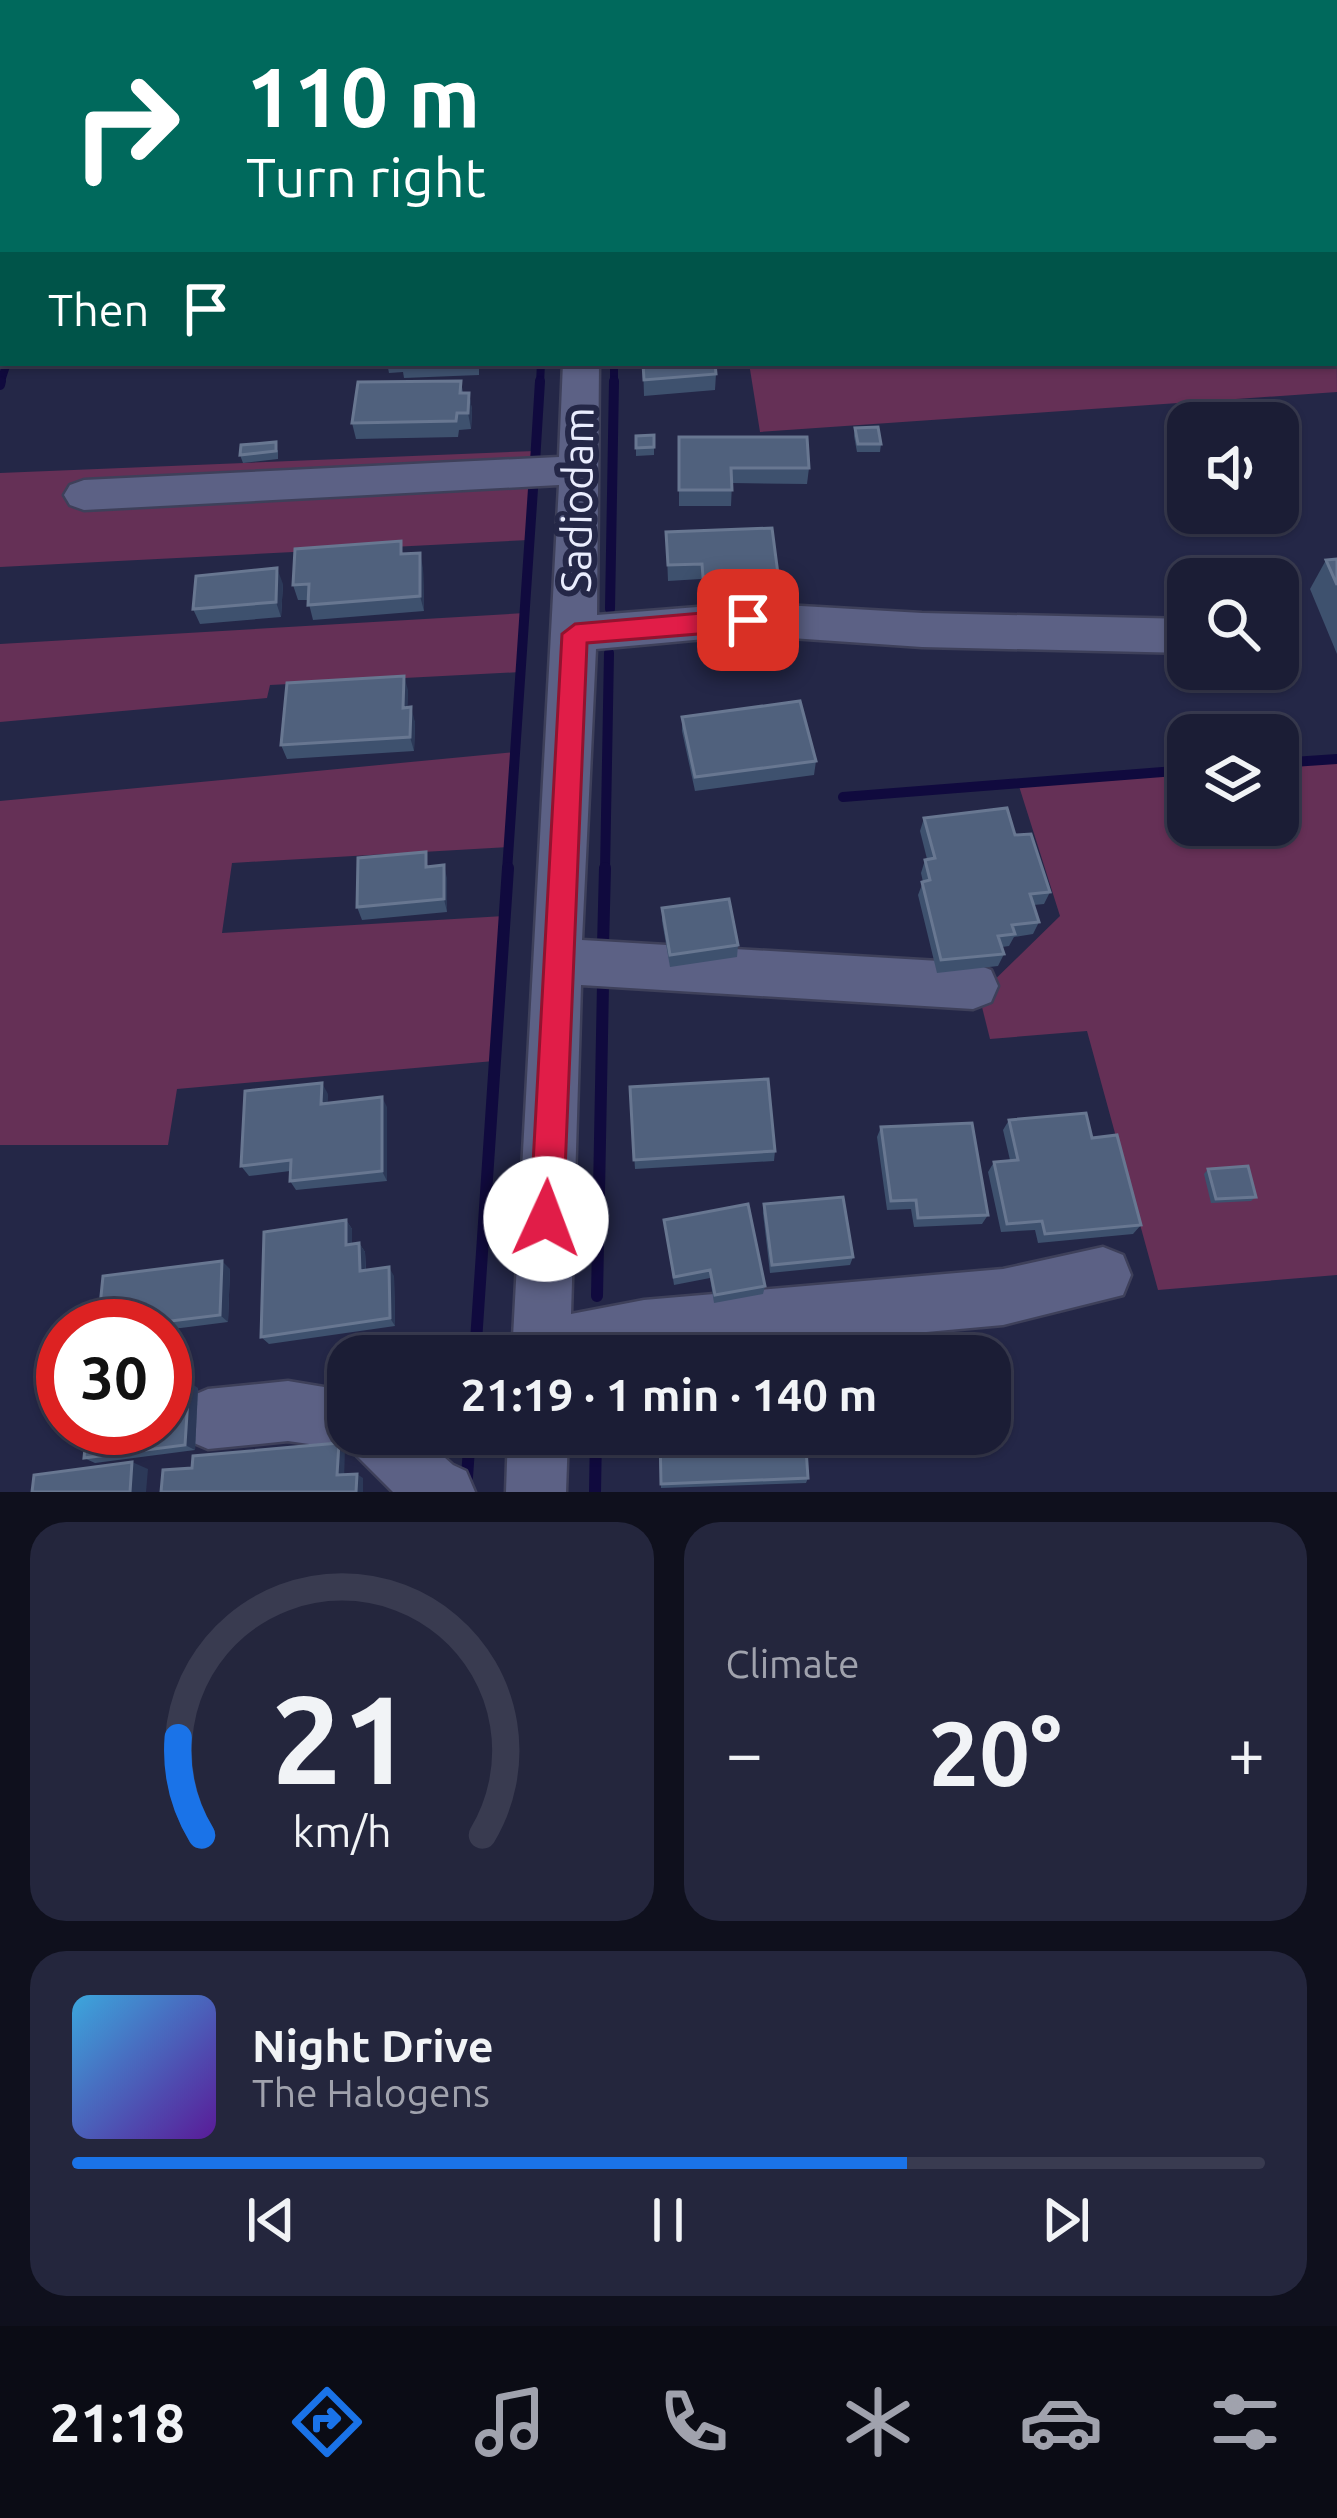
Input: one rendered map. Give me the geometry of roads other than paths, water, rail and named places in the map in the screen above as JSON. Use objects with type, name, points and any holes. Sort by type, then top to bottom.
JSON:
[{"type":"street","name":"Sadiodam","points":[[542,1335],[575,634],[580,366]]},
{"type":"street","points":[[84,495],[578,470]]},
{"type":"street","points":[[575,634],[748,620],[1167,636]]},
{"type":"street","points":[[556,961],[973,986]]},
{"type":"street","points":[[617,1335],[1003,1297],[1103,1275]]},
{"type":"street","points":[[208,1419],[288,1411],[327,1418]]},
{"type":"street","points":[[397,1455],[432,1487],[445,1492]]},
{"type":"street","points":[[536,1492],[537,1455]]},
{"type":"waterway","points":[[1,381],[6,366]]},
{"type":"waterway","points":[[540,384],[541,366]]},
{"type":"waterway","points":[[614,366],[614,381]]},
{"type":"waterway","points":[[0,385],[1,381]]},
{"type":"waterway","points":[[535,462],[540,381]]},
{"type":"waterway","points":[[610,609],[614,381]]},
{"type":"waterway","points":[[507,871],[534,474]]},
{"type":"waterway","points":[[605,871],[609,653]]},
{"type":"waterway","points":[[1299,762],[1337,759]]},
{"type":"waterway","points":[[843,797],[1167,772]]},
{"type":"waterway","points":[[476,1335],[508,868]]},
{"type":"waterway","points":[[603,946],[605,868]]},
{"type":"waterway","points":[[597,1296],[603,984]]},
{"type":"waterway","points":[[467,1477],[469,1455]]},
{"type":"waterway","points":[[595,1492],[596,1455]]}]
